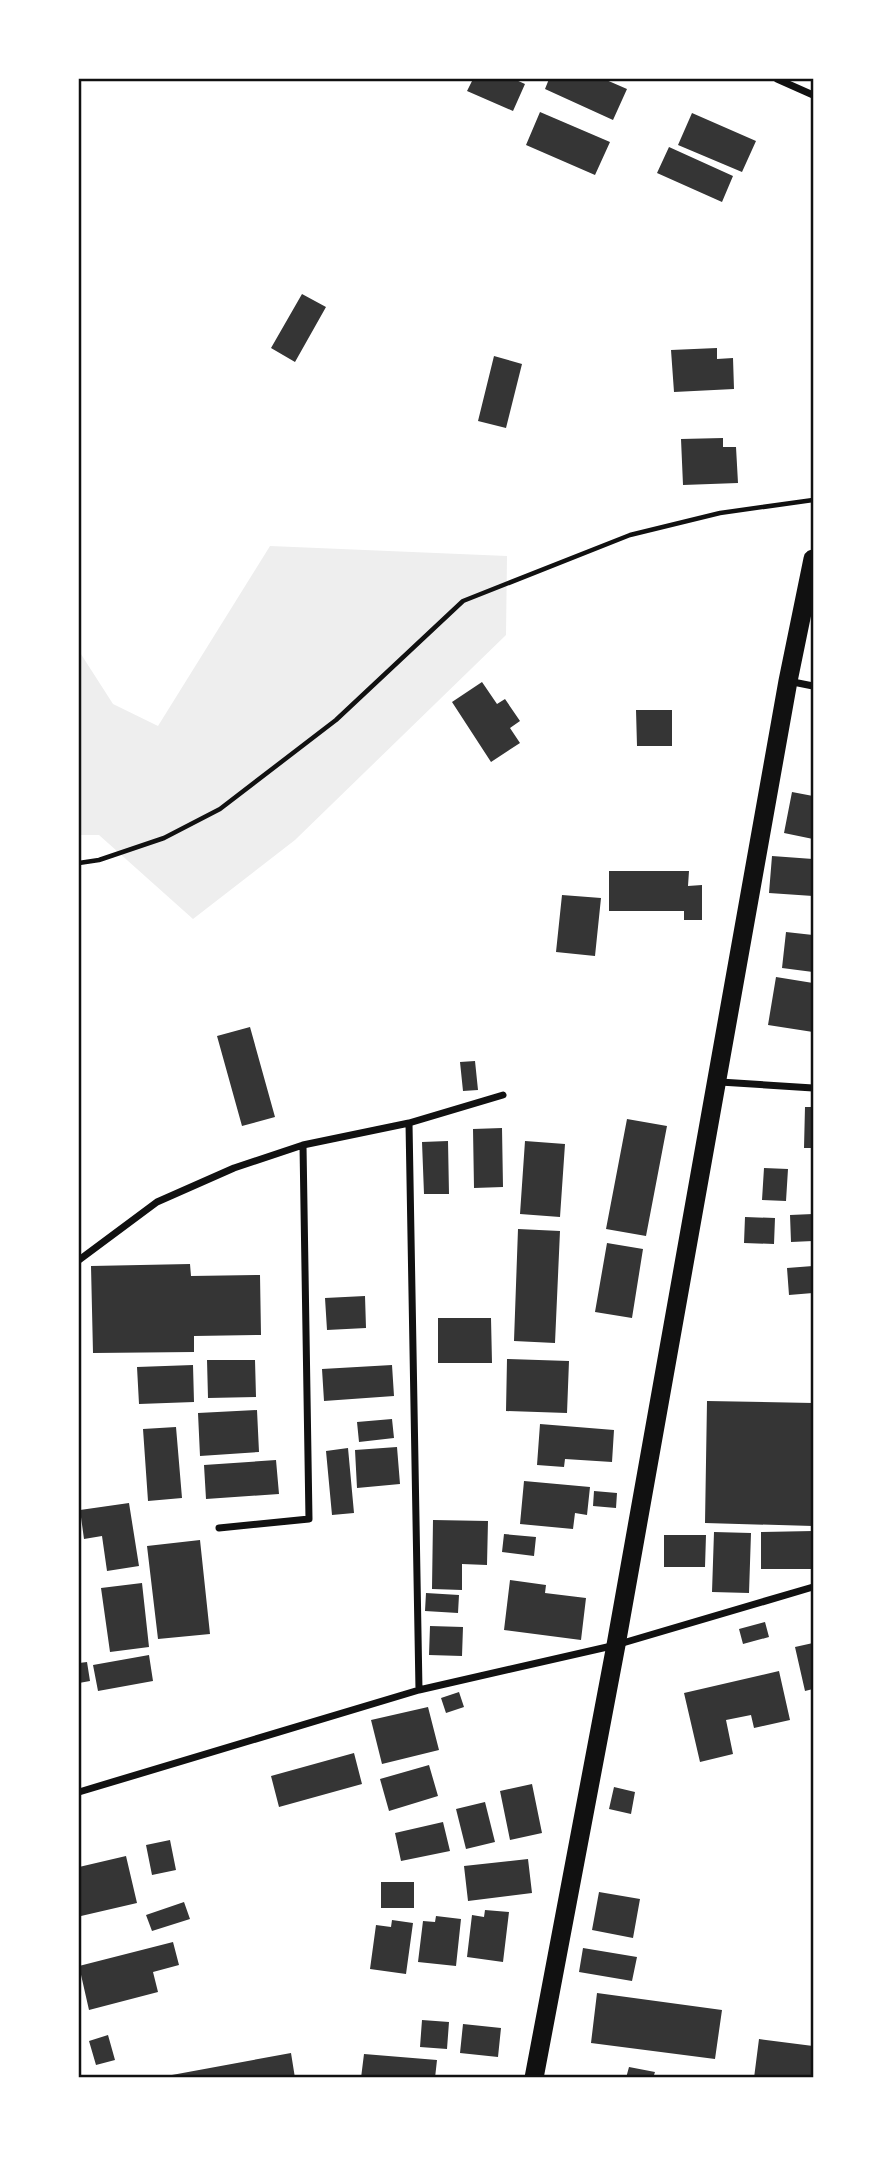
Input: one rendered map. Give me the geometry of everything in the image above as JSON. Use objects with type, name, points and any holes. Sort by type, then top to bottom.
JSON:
[{"type":"highway","points":[[534,2078],[616,1645],[788,681],[813,559]]},
{"type":"street","points":[[777,79],[813,95]]},
{"type":"street","points":[[788,681],[813,686]]},
{"type":"street","points":[[715,1082],[813,1088]]},
{"type":"street","points":[[79,1260],[157,1202],[234,1168],[303,1145],[409,1123],[503,1095]]},
{"type":"street","points":[[409,1123],[419,1690]]},
{"type":"street","points":[[219,1528],[309,1519],[303,1145]]},
{"type":"street","points":[[79,1791],[419,1690],[616,1645],[813,1587]]},
{"type":"path","points":[[79,863],[99,860],[163,838],[220,809],[336,720],[463,601],[630,535],[719,513],[813,500]]},
{"type":"shaded area","points":[[270,546],[507,556],[506,635],[295,840],[193,919],[99,835],[79,835],[79,651],[113,704],[158,726]]},
{"type":"building","points":[[473,79],[514,79],[525,84],[513,111],[467,91]]},
{"type":"building","points":[[549,79],[604,79],[627,89],[613,120],[545,89]]},
{"type":"building","points":[[540,112],[610,142],[595,175],[526,145]]},
{"type":"building","points":[[692,113],[756,141],[742,172],[678,145]]},
{"type":"building","points":[[669,147],[733,176],[722,202],[657,173]]},
{"type":"building","points":[[302,294],[326,307],[295,362],[271,348]]},
{"type":"building","points":[[717,348],[717,359],[733,358],[734,389],[674,392],[671,350]]},
{"type":"building","points":[[494,356],[522,364],[506,428],[478,421]]},
{"type":"building","points":[[723,438],[723,447],[736,447],[738,483],[683,485],[681,439]]},
{"type":"building","points":[[482,682],[497,704],[505,699],[520,721],[510,728],[520,743],[491,762],[452,702]]},
{"type":"building","points":[[636,710],[672,710],[672,746],[637,746]]},
{"type":"building","points":[[792,792],[813,796],[813,839],[784,833]]},
{"type":"building","points":[[772,856],[813,859],[813,896],[769,893]]},
{"type":"building","points":[[609,871],[689,871],[688,886],[702,885],[702,920],[684,920],[684,911],[609,911]]},
{"type":"building","points":[[562,895],[601,898],[595,956],[556,952]]},
{"type":"building","points":[[786,932],[813,935],[813,972],[782,968]]},
{"type":"building","points":[[776,977],[813,983],[813,1032],[768,1025]]},
{"type":"building","points":[[250,1027],[275,1117],[242,1126],[217,1036]]},
{"type":"building","points":[[475,1061],[478,1090],[463,1091],[460,1062]]},
{"type":"building","points":[[805,1107],[813,1107],[813,1148],[804,1148]]},
{"type":"building","points":[[627,1119],[667,1126],[646,1236],[606,1229]]},
{"type":"building","points":[[502,1128],[503,1187],[474,1188],[473,1129]]},
{"type":"building","points":[[448,1141],[449,1194],[424,1194],[422,1142]]},
{"type":"building","points":[[525,1141],[565,1144],[560,1217],[520,1214]]},
{"type":"building","points":[[764,1168],[788,1169],[786,1201],[762,1200]]},
{"type":"building","points":[[813,1214],[813,1241],[791,1242],[790,1215]]},
{"type":"building","points":[[745,1217],[775,1218],[774,1244],[744,1243]]},
{"type":"building","points":[[518,1229],[560,1231],[555,1343],[514,1341]]},
{"type":"building","points":[[607,1243],[643,1249],[632,1318],[595,1312]]},
{"type":"building","points":[[190,1264],[191,1276],[260,1275],[261,1335],[194,1336],[194,1352],[93,1353],[91,1266]]},
{"type":"building","points":[[813,1266],[813,1293],[789,1295],[787,1268]]},
{"type":"building","points":[[365,1296],[366,1328],[327,1330],[325,1298]]},
{"type":"building","points":[[438,1318],[491,1318],[492,1363],[438,1363]]},
{"type":"building","points":[[507,1359],[569,1361],[567,1413],[506,1411]]},
{"type":"building","points":[[207,1360],[255,1360],[256,1397],[208,1398]]},
{"type":"building","points":[[193,1365],[194,1402],[139,1404],[137,1367]]},
{"type":"building","points":[[392,1365],[394,1396],[324,1401],[322,1369]]},
{"type":"building","points":[[707,1401],[813,1403],[813,1526],[705,1523]]},
{"type":"building","points":[[257,1410],[259,1452],[200,1456],[198,1413]]},
{"type":"building","points":[[392,1419],[394,1438],[359,1442],[357,1422]]},
{"type":"building","points":[[540,1424],[614,1430],[612,1462],[565,1459],[564,1467],[537,1465]]},
{"type":"building","points":[[176,1427],[182,1498],[148,1501],[143,1429]]},
{"type":"building","points":[[397,1447],[400,1484],[357,1488],[355,1450]]},
{"type":"building","points":[[348,1448],[354,1513],[332,1515],[326,1451]]},
{"type":"building","points":[[276,1460],[279,1494],[206,1499],[204,1465]]},
{"type":"building","points":[[524,1481],[590,1487],[587,1515],[575,1513],[573,1529],[520,1524]]},
{"type":"building","points":[[594,1491],[617,1493],[616,1508],[593,1506]]},
{"type":"building","points":[[129,1503],[139,1566],[107,1571],[102,1536],[84,1539],[80,1510]]},
{"type":"building","points":[[433,1520],[488,1521],[487,1565],[462,1564],[462,1590],[432,1589]]},
{"type":"building","points":[[813,1531],[813,1569],[761,1569],[761,1532]]},
{"type":"building","points":[[714,1532],[751,1533],[749,1593],[712,1592]]},
{"type":"building","points":[[504,1534],[536,1537],[534,1556],[502,1552]]},
{"type":"building","points":[[664,1535],[706,1535],[705,1567],[664,1567]]},
{"type":"building","points":[[200,1540],[210,1634],[158,1639],[147,1546]]},
{"type":"building","points":[[510,1580],[546,1585],[545,1593],[586,1598],[581,1640],[504,1630]]},
{"type":"building","points":[[142,1583],[149,1647],[110,1652],[101,1588]]},
{"type":"building","points":[[426,1593],[459,1595],[458,1613],[425,1611]]},
{"type":"building","points":[[765,1622],[769,1637],[743,1644],[739,1629]]},
{"type":"building","points":[[430,1626],[463,1627],[462,1656],[429,1655]]},
{"type":"building","points":[[813,1643],[813,1689],[805,1691],[795,1647]]},
{"type":"building","points":[[149,1655],[153,1681],[98,1691],[93,1665]]},
{"type":"building","points":[[87,1662],[90,1681],[79,1683],[79,1663]]},
{"type":"building","points":[[779,1671],[790,1720],[754,1728],[751,1715],[726,1720],[733,1754],[700,1762],[684,1693]]},
{"type":"building","points":[[459,1692],[464,1707],[446,1713],[441,1698]]},
{"type":"building","points":[[428,1707],[439,1750],[382,1764],[371,1720]]},
{"type":"building","points":[[354,1753],[362,1784],[279,1807],[271,1776]]},
{"type":"building","points":[[429,1765],[438,1796],[389,1811],[380,1779]]},
{"type":"building","points":[[532,1784],[542,1833],[510,1840],[500,1791]]},
{"type":"building","points":[[614,1787],[635,1792],[631,1814],[609,1809]]},
{"type":"building","points":[[485,1802],[495,1842],[466,1849],[456,1809]]},
{"type":"building","points":[[443,1822],[450,1851],[401,1861],[395,1833]]},
{"type":"building","points":[[170,1840],[176,1870],[152,1875],[146,1845]]},
{"type":"building","points":[[126,1856],[137,1903],[81,1916],[79,1867]]},
{"type":"building","points":[[528,1859],[532,1893],[468,1901],[464,1866]]},
{"type":"building","points":[[381,1882],[414,1882],[414,1908],[381,1908]]},
{"type":"building","points":[[599,1892],[640,1899],[633,1938],[592,1930]]},
{"type":"building","points":[[184,1902],[190,1919],[152,1931],[146,1915]]},
{"type":"building","points":[[485,1910],[509,1912],[503,1962],[467,1957],[472,1915],[484,1917]]},
{"type":"building","points":[[436,1916],[461,1919],[456,1966],[418,1962],[423,1921],[435,1922]]},
{"type":"building","points":[[392,1920],[413,1923],[406,1974],[370,1969],[376,1925],[391,1927]]},
{"type":"building","points":[[173,1942],[179,1965],[153,1972],[158,1992],[89,2010],[79,1966]]},
{"type":"building","points":[[583,1948],[637,1957],[632,1981],[579,1972]]},
{"type":"building","points":[[597,1993],[722,2010],[715,2059],[591,2043]]},
{"type":"building","points":[[422,2020],[449,2022],[447,2049],[420,2047]]},
{"type":"building","points":[[463,2024],[501,2028],[498,2057],[460,2053]]},
{"type":"building","points":[[108,2035],[115,2060],[96,2065],[89,2041]]},
{"type":"building","points":[[759,2039],[813,2046],[813,2078],[754,2078]]},
{"type":"building","points":[[291,2053],[295,2078],[161,2078],[161,2077]]},
{"type":"building","points":[[364,2054],[437,2060],[435,2078],[361,2078]]},
{"type":"building","points":[[629,2067],[655,2072],[653,2078],[626,2078]]}]
